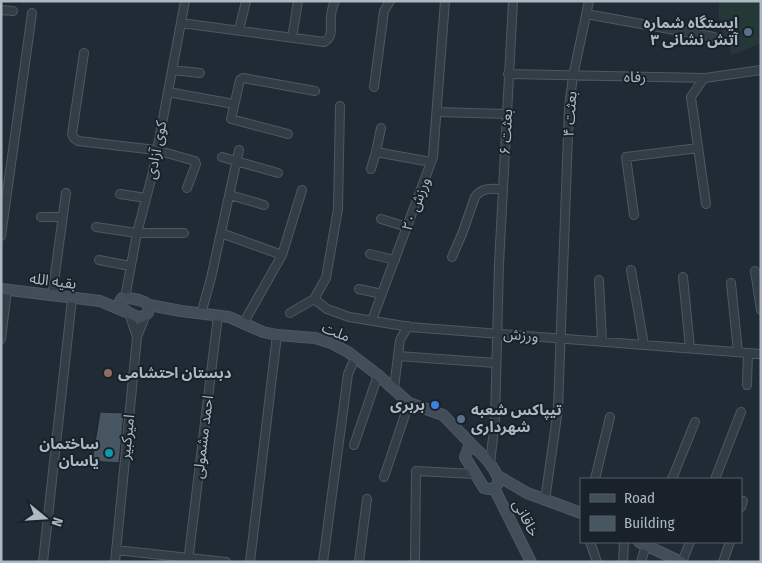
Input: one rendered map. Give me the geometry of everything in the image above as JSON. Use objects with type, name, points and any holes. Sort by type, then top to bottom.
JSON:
[{"type":"main road","name":"بقیه الله","points":[[4,290],[100,301]]},
{"type":"main road","points":[[124,298],[120,301],[120,306],[127,312]]},
{"type":"main road","points":[[124,298],[138,300],[148,310],[140,318],[100,301],[124,298]]},
{"type":"main road","name":"ملت","points":[[148,310],[181,311],[229,317],[263,332],[315,338],[332,343],[378,375],[409,403],[443,416],[458,429],[490,464],[498,476]]},
{"type":"main road","points":[[458,429],[465,457],[486,489],[494,488],[498,483],[498,476]]},
{"type":"main road","points":[[465,457],[468,449],[475,448]]},
{"type":"main road","points":[[498,476],[527,493],[580,514]]},
{"type":"main road","name":"خاقانی","points":[[494,488],[531,562]]},
{"type":"main road","points":[[644,543],[682,562]]},
{"type":"street","name":"کوی آزادی","points":[[124,298],[168,92],[185,1]]},
{"type":"street","points":[[239,30],[246,1]]},
{"type":"street","points":[[292,38],[298,1]]},
{"type":"street","points":[[181,23],[324,42],[329,40],[331,34],[331,15],[335,1]]},
{"type":"street","points":[[374,87],[384,11],[390,1]]},
{"type":"street","name":"ورزش ۲۰","points":[[372,320],[431,162],[440,82],[444,1]]},
{"type":"street","name":"بعثت ۶","points":[[490,464],[495,420],[499,264],[513,1]]},
{"type":"street","name":"بعثت ۴","points":[[545,500],[558,409],[569,107],[573,76],[589,1]]},
{"type":"street","points":[[1,10],[13,11]]},
{"type":"street","points":[[1,236],[32,13]]},
{"type":"street","points":[[586,14],[714,37]]},
{"type":"street","points":[[84,53],[72,134],[74,138],[156,150],[195,161],[196,164],[187,188]]},
{"type":"street","points":[[172,70],[200,73]]},
{"type":"street","name":"رفاه","points":[[508,74],[704,78],[761,70]]},
{"type":"street","points":[[288,134],[231,119],[241,78],[315,91]]},
{"type":"street","points":[[704,78],[691,97],[706,204]]},
{"type":"street","points":[[168,92],[234,104]]},
{"type":"street","points":[[290,313],[314,299],[326,278],[338,210],[340,106]]},
{"type":"street","points":[[437,112],[507,114]]},
{"type":"street","points":[[371,169],[381,128]]},
{"type":"street","points":[[634,215],[626,157],[698,148]]},
{"type":"street","points":[[201,314],[239,150]]},
{"type":"street","points":[[376,152],[431,162]]},
{"type":"street","points":[[222,157],[278,173]]},
{"type":"street","points":[[452,257],[478,192],[482,190],[503,189]]},
{"type":"street","points":[[243,324],[282,255],[302,190]]},
{"type":"street","points":[[52,296],[66,193]]},
{"type":"street","points":[[120,194],[146,198]]},
{"type":"street","points":[[230,195],[264,205]]},
{"type":"street","points":[[40,217],[62,217]]},
{"type":"street","points":[[381,219],[407,227]]},
{"type":"street","points":[[96,227],[137,233],[184,233]]},
{"type":"street","points":[[221,233],[282,255]]},
{"type":"street","points":[[370,254],[395,260]]},
{"type":"street","points":[[99,260],[130,266]]},
{"type":"street","points":[[631,270],[644,344]]},
{"type":"street","points":[[755,271],[761,310]]},
{"type":"street","points":[[683,278],[690,348]]},
{"type":"street","points":[[599,280],[602,341]]},
{"type":"street","points":[[732,283],[738,352]]},
{"type":"street","points":[[359,289],[382,294]]},
{"type":"street","points":[[1,339],[4,290]]},
{"type":"street","points":[[43,562],[72,299]]},
{"type":"street","name":"ورزش","points":[[314,299],[327,309],[349,317],[408,326],[761,354]]},
{"type":"street","name":"امیرکبیر","points":[[115,562],[137,336],[148,310]]},
{"type":"street","points":[[127,312],[137,336]]},
{"type":"street","name":"احمد مشمولی","points":[[188,560],[218,316]]},
{"type":"street","points":[[394,388],[400,340],[408,326]]},
{"type":"street","points":[[250,562],[277,335]]},
{"type":"street","points":[[747,385],[748,353]]},
{"type":"street","points":[[398,356],[496,364]]},
{"type":"street","points":[[323,562],[348,374],[355,358]]},
{"type":"street","points":[[354,445],[378,375]]},
{"type":"street","points":[[384,477],[409,403]]},
{"type":"street","points":[[715,478],[741,412]]},
{"type":"street","points":[[595,478],[610,418]]},
{"type":"street","points":[[672,478],[695,422]]},
{"type":"street","points":[[415,562],[416,471],[475,474]]},
{"type":"street","points":[[359,562],[367,499]]},
{"type":"street","points":[[590,543],[597,562]]},
{"type":"street","points":[[623,562],[624,543]]},
{"type":"street","points":[[641,562],[644,543]]},
{"type":"street","points":[[682,562],[690,543]]},
{"type":"street","points":[[723,562],[730,543]]},
{"type":"street","points":[[116,550],[188,560],[226,562]]},
{"type":"green space","points":[[719,1],[761,1],[761,43],[732,55],[719,24]]},
{"type":"building","points":[[100,412],[124,413],[119,463],[92,461]]},
{"type":"place","name":"ایستگاه شماره ۳ آتش نشانی","points":[[748,32]]},
{"type":"place","name":"دبستان احتشامی","points":[[108,373]]},
{"type":"place","name":"بربری","points":[[435,405]]},
{"type":"place","name":"تیپاکس شعبه شهرداری","points":[[461,419]]},
{"type":"place","name":"ساختمان یاسان","points":[[109,453]]}]
